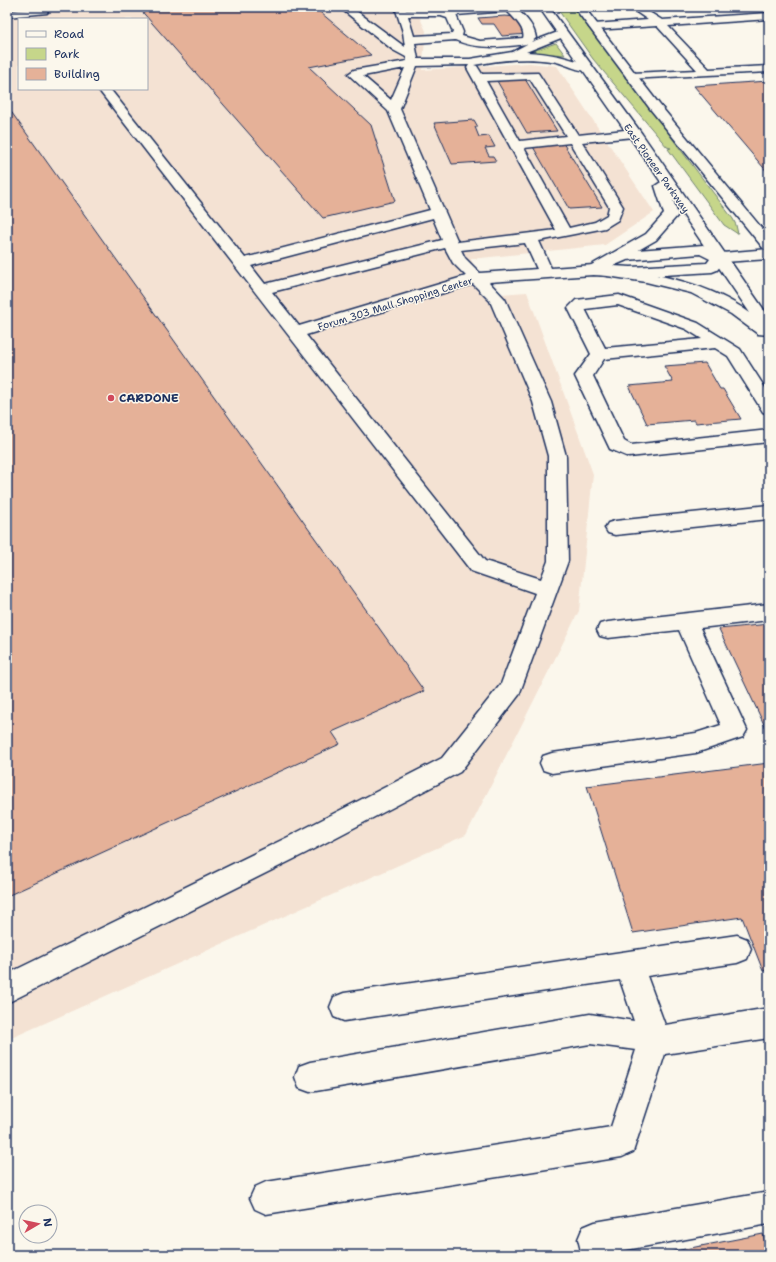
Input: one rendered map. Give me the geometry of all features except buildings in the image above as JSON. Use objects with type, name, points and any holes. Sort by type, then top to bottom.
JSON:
[{"type":"main road","points":[[344,7],[412,59]]},
{"type":"main road","name":"East Pioneer Parkway","points":[[544,7],[586,68],[634,133],[769,329]]},
{"type":"main road","points":[[580,7],[593,7]]},
{"type":"main road","points":[[580,7],[632,77],[769,246]]},
{"type":"main road","points":[[634,7],[660,23],[701,68]]},
{"type":"main road","points":[[394,109],[412,59],[409,40],[401,10],[442,12],[509,8],[514,12],[530,33],[530,38],[526,40],[480,44],[470,43],[456,37],[409,40]]},
{"type":"main road","points":[[7,14],[44,12]]},
{"type":"main road","points":[[442,12],[451,16],[458,32],[456,37]]},
{"type":"main road","points":[[594,27],[769,16]]},
{"type":"main road","points":[[7,989],[297,845],[451,765],[511,688],[558,561],[557,456],[542,402],[497,299],[458,260],[394,109],[354,74],[412,59],[470,62],[511,55],[562,34]]},
{"type":"main road","points":[[511,55],[570,61],[586,68]]},
{"type":"main road","points":[[701,68],[711,60]]},
{"type":"main road","points":[[470,62],[565,233]]},
{"type":"main road","points":[[632,77],[701,68],[769,69]]},
{"type":"main road","points":[[261,290],[451,244],[530,238],[565,233],[600,224],[613,217],[616,207],[534,75],[479,78]]},
{"type":"main road","points":[[105,90],[478,566],[547,589]]},
{"type":"main road","points":[[517,145],[634,133]]},
{"type":"main road","points":[[593,270],[651,237],[671,215],[656,166]]},
{"type":"main road","points":[[241,264],[438,212]]},
{"type":"main road","points":[[530,238],[546,273]]},
{"type":"main road","points":[[719,258],[769,254]]},
{"type":"main road","name":"Forum 303 Mall Shopping Center","points":[[295,333],[476,278],[546,273],[574,287],[593,270],[631,272],[712,267],[719,258]]},
{"type":"main road","points":[[593,270],[647,277],[697,290],[736,311],[769,335]]},
{"type":"main road","points":[[599,354],[576,308],[574,287],[619,300],[692,326],[734,353],[769,408]]},
{"type":"main road","points":[[599,354],[718,343]]},
{"type":"main road","points":[[599,354],[584,376],[617,445],[629,451],[769,436]]},
{"type":"main road","points":[[615,528],[769,512]]},
{"type":"main road","points":[[608,630],[769,612]]},
{"type":"main road","points":[[552,763],[696,743],[735,730],[686,621]]},
{"type":"main road","points":[[344,1007],[737,949]]},
{"type":"main road","points":[[266,1198],[622,1141],[655,1038],[629,966]]},
{"type":"main road","points":[[310,1077],[590,1029],[667,1040],[769,1023]]},
{"type":"main road","points":[[599,1255],[595,1239],[769,1208]]},
{"type":"shaded area","points":[[7,7],[413,7],[426,31],[422,70],[529,63],[557,66],[654,212],[605,245],[471,259],[486,295],[527,292],[593,474],[579,611],[466,835],[7,1040]]},
{"type":"green space","points":[[556,7],[573,7],[733,219],[738,234],[724,225],[668,149],[671,148],[667,147],[593,59]]},
{"type":"green space","points":[[556,43],[565,55],[530,52]]},
{"type":"place","name":"CARDONE","points":[[111,398]]}]
